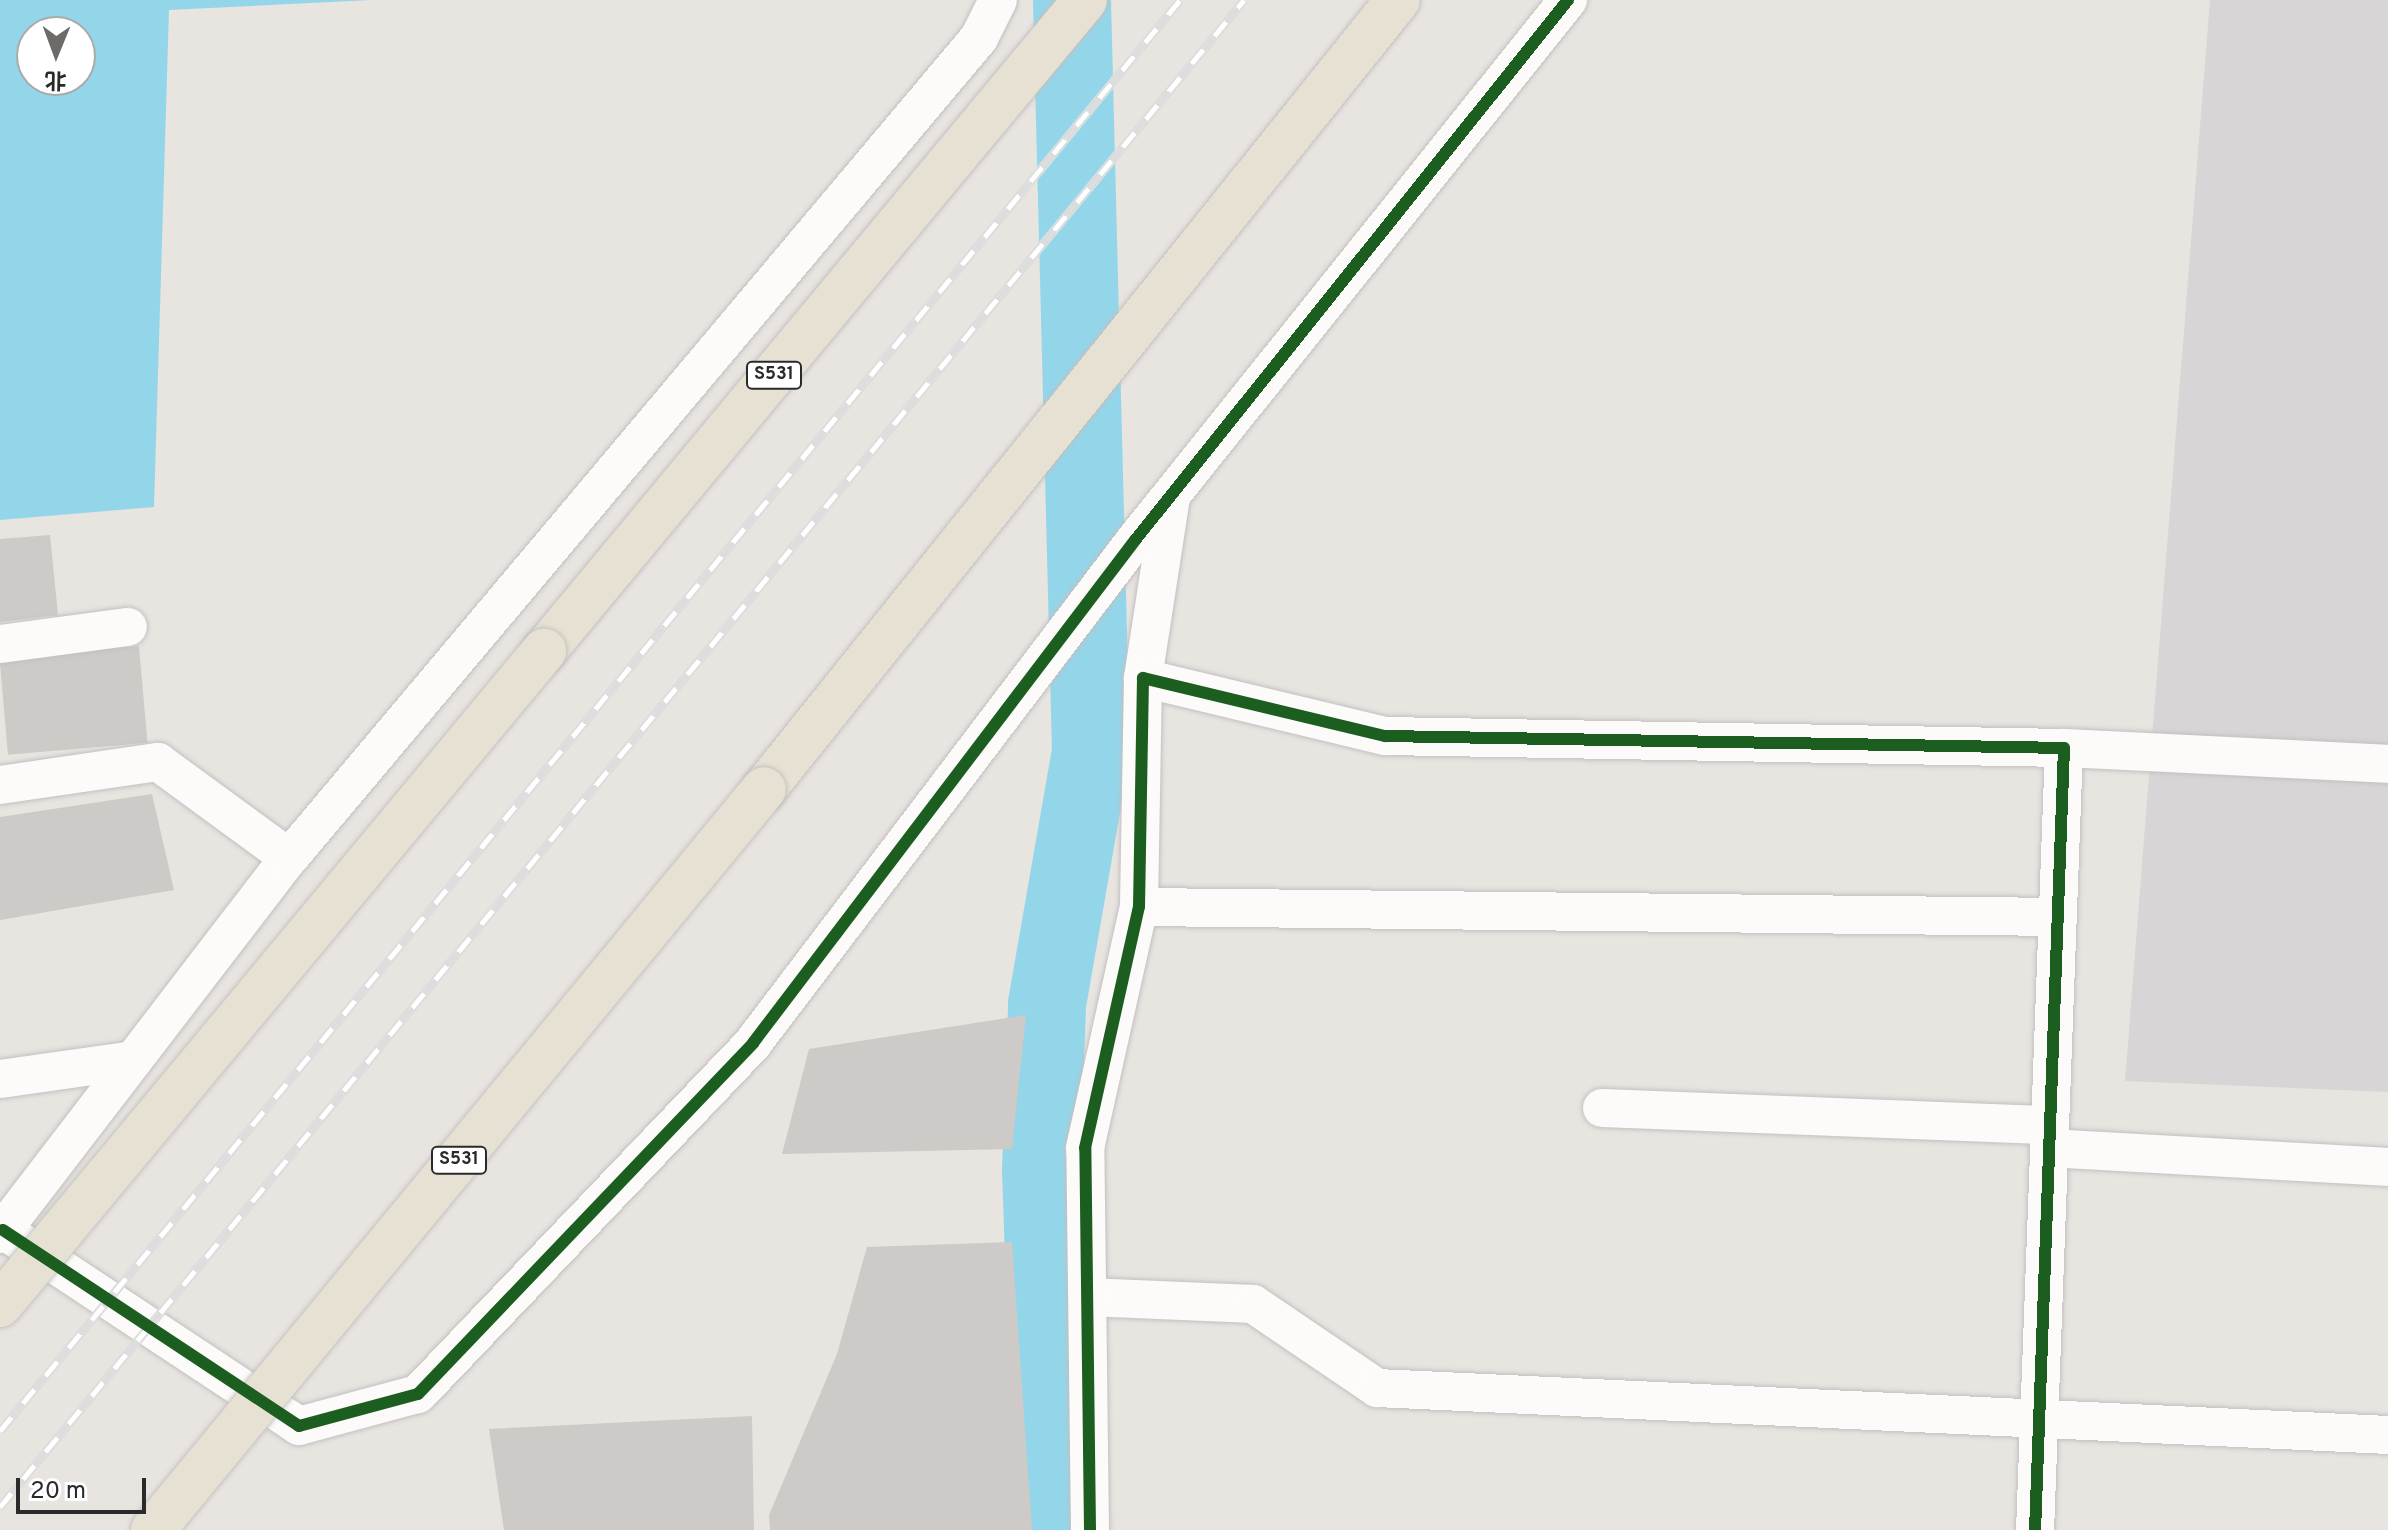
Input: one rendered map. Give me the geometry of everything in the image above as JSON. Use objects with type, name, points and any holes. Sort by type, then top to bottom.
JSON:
[{"type":"main road","name":"S531","points":[[0,1305],[1000,96],[1085,0]]},
{"type":"main road","name":"S531","points":[[153,1530],[1020,479],[1129,333],[1398,0]]},
{"type":"street","points":[[998,0],[979,38],[289,858],[1,1232],[299,1426],[418,1394],[753,1043],[1136,539],[1170,503],[1568,0]]},
{"type":"street","points":[[1090,1530],[1085,1148],[1139,907],[1143,678],[1170,503]]},
{"type":"street","points":[[0,644],[128,627]]},
{"type":"street","points":[[1143,678],[1385,736],[2064,748],[2388,764]]},
{"type":"street","points":[[2035,1530],[2064,748]]},
{"type":"street","points":[[0,785],[158,762],[289,858]]},
{"type":"street","points":[[1139,907],[2057,917]]},
{"type":"street","points":[[0,1079],[133,1060]]},
{"type":"street","points":[[1602,1108],[2049,1136],[2388,1167]]},
{"type":"street","points":[[1088,1297],[1253,1304],[1377,1388],[2039,1423],[2388,1435]]},
{"type":"shaded area","points":[[2210,0],[2388,0],[2388,1092],[2125,1081]]},
{"type":"water","points":[[0,0],[371,0],[169,10],[154,507],[0,520]]},
{"type":"building","points":[[50,535],[58,615],[0,622],[0,539]]},
{"type":"building","points":[[139,646],[147,743],[8,755],[0,658]]},
{"type":"building","points":[[152,794],[174,890],[0,920],[0,817]]},
{"type":"building","points":[[1026,1015],[1012,1149],[782,1154],[809,1049]]},
{"type":"building","points":[[1012,1242],[1032,1530],[770,1530],[769,1515],[837,1354],[867,1247]]},
{"type":"building","points":[[752,1416],[754,1530],[504,1530],[489,1429]]},
{"type":"waterway","points":[[1053,1530],[1041,1171],[1047,1004],[1091,752],[1072,0]]},
{"type":"railway","points":[[0,1431],[1180,0]]},
{"type":"railway","points":[[0,1507],[1244,0]]},
{"type":"cycle path","points":[[3,1230],[299,1426],[418,1394],[753,1043],[1136,539],[1568,0]]},
{"type":"cycle path","points":[[1090,1530],[1085,1148],[1139,907],[1143,678],[1385,736],[2064,748],[2035,1530]]}]
